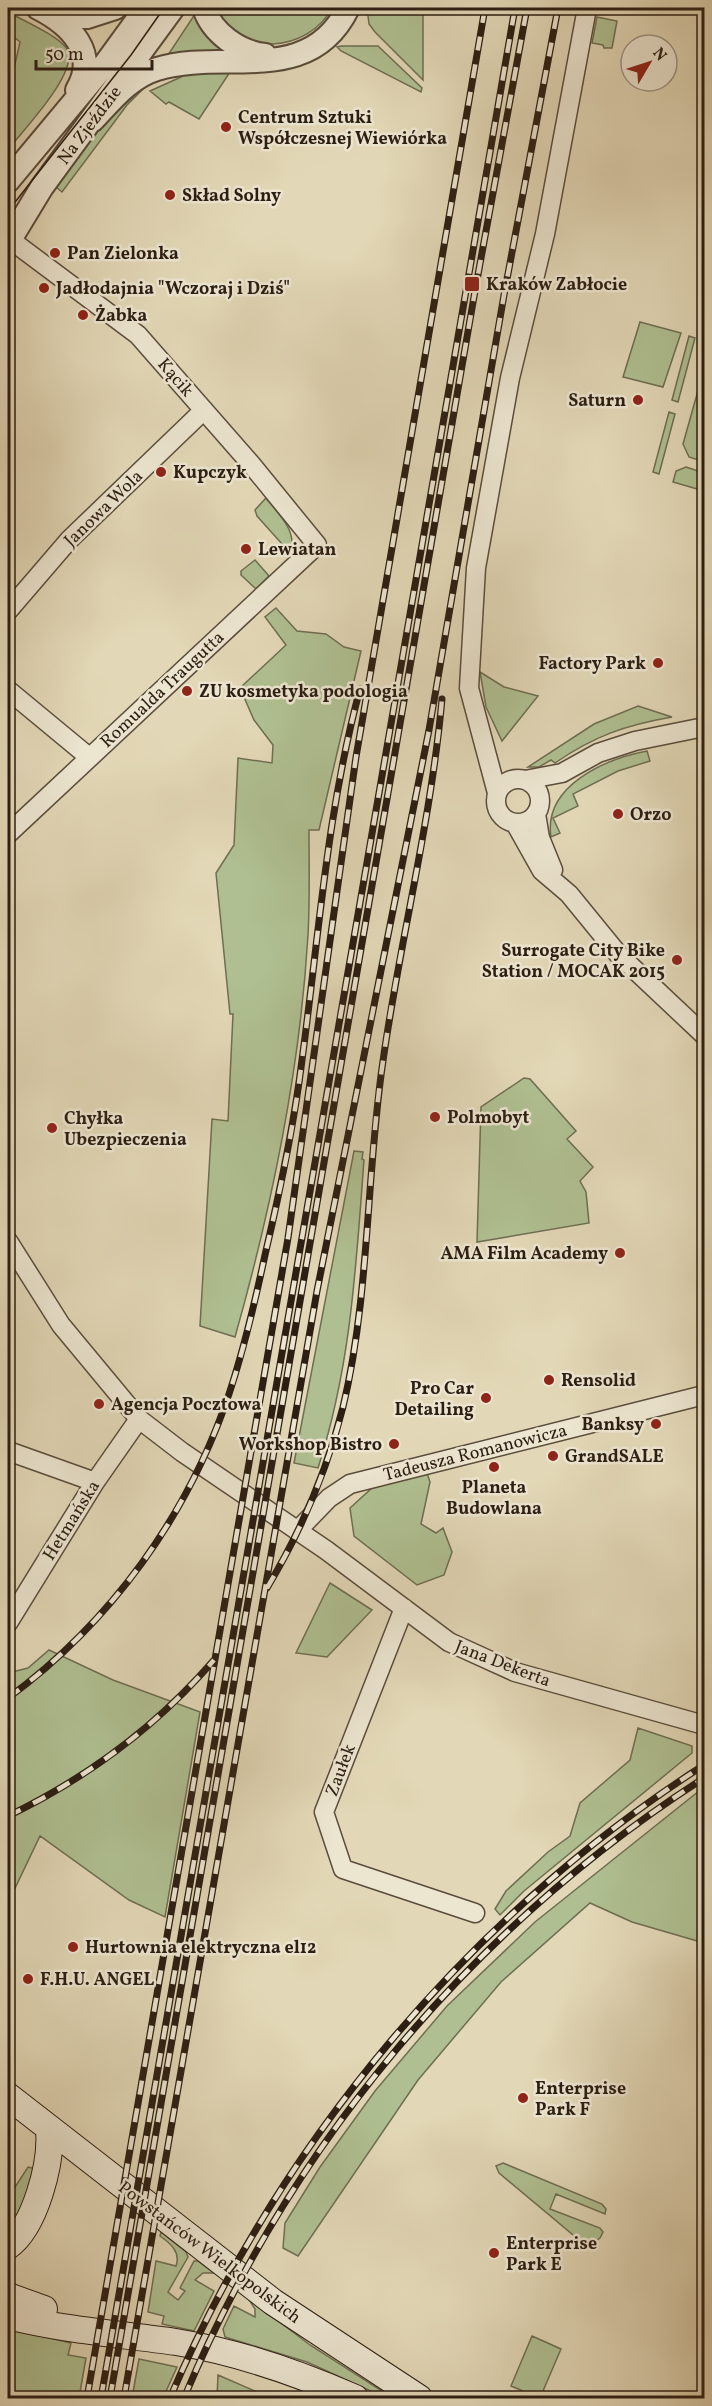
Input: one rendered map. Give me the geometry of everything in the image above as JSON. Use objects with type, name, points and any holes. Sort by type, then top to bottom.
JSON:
[{"type":"main road","name":"Powstańców Wielkopolskich","points":[[8,2097],[273,2302],[419,2398]]},
{"type":"main road","points":[[8,2246],[24,2231],[32,2213],[46,2163],[50,2130]]},
{"type":"main road","points":[[8,2296],[139,2338]]},
{"type":"main road","points":[[8,2316],[51,2326],[223,2351],[296,2373],[355,2398]]},
{"type":"street","points":[[46,12],[87,16],[115,8]]},
{"type":"street","name":"Na Zjeździe","points":[[8,181],[110,58],[146,8]]},
{"type":"street","name":"Na Zjeździe","points":[[8,241],[42,187],[173,8]]},
{"type":"street","points":[[204,8],[217,30],[246,51],[276,56],[300,53]]},
{"type":"street","points":[[93,120],[126,86],[159,68],[209,61],[277,61],[300,53],[326,38],[348,8]]},
{"type":"street","points":[[587,8],[545,234],[510,378],[476,568],[468,677],[472,707],[485,744],[497,793],[499,812],[515,824],[542,871],[560,885],[618,954],[705,1035]]},
{"type":"street","points":[[46,12],[72,32],[81,46],[85,59],[85,75],[69,105]]},
{"type":"street","name":"Kącik","points":[[8,241],[138,335],[317,545]]},
{"type":"street","name":"Janowa Wola","points":[[8,611],[69,540],[204,410]]},
{"type":"street","name":"Romualda Traugutta","points":[[8,834],[317,545]]},
{"type":"street","points":[[8,690],[89,757]]},
{"type":"street","points":[[497,793],[503,784],[562,773],[598,753],[634,741],[705,728]]},
{"type":"street","points":[[485,744],[519,780],[537,790],[540,838],[560,885]]},
{"type":"street","points":[[515,824],[527,822],[562,773]]},
{"type":"street","name":"Jana Dekerta","points":[[8,1241],[61,1325],[139,1419],[449,1642],[515,1672],[705,1725]]},
{"type":"street","name":"Tadeusza Romanowicza","points":[[297,1531],[329,1498],[350,1484],[705,1395]]},
{"type":"street","name":"Hetmańska","points":[[8,1623],[14,1597],[139,1419]]},
{"type":"street","points":[[8,1451],[94,1482]]},
{"type":"street","name":"Zaułek","points":[[404,1608],[324,1812],[343,1869],[475,1913]]},
{"type":"green space","points":[[199,8],[237,52],[164,61]]},
{"type":"green space","points":[[216,8],[332,8],[321,23],[307,34],[290,41],[273,44],[255,42],[239,36],[226,25]]},
{"type":"green space","points":[[367,8],[423,8],[423,80],[375,32],[369,24]]},
{"type":"green space","points":[[8,12],[63,44],[67,49],[69,59],[58,86],[48,101],[8,150],[8,95],[20,42],[8,32]]},
{"type":"green space","points":[[597,17],[617,21],[612,48],[604,48],[603,45],[592,43]]},
{"type":"green space","points":[[378,46],[422,88],[421,92],[341,51],[337,47]]},
{"type":"green space","points":[[230,72],[199,119],[169,102],[166,104],[150,91],[181,77],[180,73]]},
{"type":"green space","points":[[143,83],[146,86],[127,105],[62,192],[56,187],[111,113]]},
{"type":"green space","points":[[640,322],[681,333],[663,387],[623,377]]},
{"type":"green space","points":[[689,336],[695,338],[678,402],[672,400]]},
{"type":"green space","points":[[704,382],[704,462],[689,457],[683,444],[699,387]]},
{"type":"green space","points":[[669,412],[675,414],[659,474],[653,472]]},
{"type":"green space","points":[[686,467],[704,473],[704,491],[673,482],[676,471]]},
{"type":"green space","points":[[266,498],[282,517],[289,530],[292,538],[291,554],[257,516],[255,510]]},
{"type":"green space","points":[[255,560],[269,576],[256,589],[241,575],[241,571]]},
{"type":"green space","points":[[276,608],[297,631],[326,634],[344,647],[361,651],[319,830],[309,830],[308,935],[291,1087],[261,1238],[235,1337],[200,1326],[212,1119],[228,1121],[233,1014],[230,1014],[216,873],[234,845],[238,758],[272,763],[273,745],[254,720],[240,688],[286,645],[265,617]]},
{"type":"green space","points":[[480,672],[504,687],[538,696],[502,741],[486,707]]},
{"type":"green space","points":[[638,706],[672,717],[611,733],[555,763],[551,760],[539,767],[528,767],[594,724]]},
{"type":"green space","points":[[647,751],[650,761],[618,771],[573,794],[578,806],[553,818],[560,833],[551,837],[551,819],[557,803],[567,789],[596,768]]},
{"type":"green space","points":[[524,1078],[530,1079],[576,1131],[567,1139],[593,1167],[580,1181],[586,1192],[589,1223],[477,1242],[481,1107]]},
{"type":"green space","points":[[354,1151],[363,1152],[362,1159],[364,1160],[350,1316],[338,1392],[318,1468],[294,1463]]},
{"type":"green space","points":[[427,1473],[430,1482],[421,1524],[436,1533],[443,1528],[452,1552],[444,1575],[417,1585],[354,1536],[350,1508],[372,1488]]},
{"type":"green space","points":[[330,1583],[372,1610],[327,1657],[296,1653]]},
{"type":"green space","points":[[49,1650],[113,1680],[200,1712],[165,1917],[129,1900],[40,1836],[8,1903],[8,1673],[28,1668]]},
{"type":"green space","points":[[638,1728],[692,1746],[692,1753],[524,1891],[500,1915],[495,1909],[506,1891],[548,1852],[570,1836],[580,1803],[630,1760]]},
{"type":"green space","points":[[704,1787],[704,1943],[632,1922],[590,1903],[501,1982],[418,2080],[298,2256],[283,2248],[285,2223],[320,2167],[375,2091],[447,2006],[535,1922]]},
{"type":"green space","points":[[503,2163],[602,2204],[606,2209],[605,2214],[556,2194],[550,2209],[600,2228],[603,2232],[600,2238],[592,2244],[578,2239],[499,2173],[496,2166]]},
{"type":"green space","points":[[28,2167],[36,2169],[24,2208],[8,2230],[8,2198]]},
{"type":"green space","points":[[161,2232],[186,2252],[188,2257],[168,2292],[178,2300],[185,2291],[180,2288],[194,2261],[198,2261],[214,2273],[203,2273],[195,2280],[214,2291],[194,2331],[162,2324],[164,2316],[148,2312],[156,2261],[176,2266],[177,2261],[176,2252],[160,2236]]},
{"type":"green space","points":[[248,2298],[310,2345],[393,2398],[386,2398],[307,2362],[225,2337],[223,2329],[234,2306],[255,2317],[255,2309]]},
{"type":"green space","points":[[8,2328],[71,2343],[68,2355],[86,2358],[79,2398],[8,2398]]},
{"type":"green space","points":[[532,2336],[561,2349],[540,2398],[511,2386]]},
{"type":"green space","points":[[139,2359],[177,2367],[163,2398],[132,2398]]},
{"type":"green space","points":[[218,2375],[271,2398],[197,2398],[217,2397]]},
{"type":"tram line","points":[[8,211],[131,55],[164,8]]},
{"type":"railway","points":[[87,2398],[288,1238],[356,757],[485,8]]},
{"type":"railway","points":[[101,2398],[515,8]]},
{"type":"railway","points":[[110,2398],[475,291],[527,8]]},
{"type":"railway","points":[[124,2398],[317,1291],[429,730],[504,295],[558,8]]},
{"type":"railway","points":[[8,1698],[80,1636],[142,1563],[192,1482],[229,1394],[253,1308],[291,1134],[339,781],[360,689]]},
{"type":"railway","points":[[267,1588],[302,1523],[321,1477],[337,1431],[352,1364],[363,1278],[373,1147],[383,1061],[431,790],[442,699]]},
{"type":"railway","points":[[8,1816],[65,1785],[119,1749],[168,1707],[214,1660]]},
{"type":"railway","points":[[170,2398],[215,2303],[267,2212],[325,2125],[390,2042],[461,1964],[537,1891],[618,1825],[704,1765]]},
{"type":"railway","points":[[184,2398],[227,2305],[277,2215],[334,2130],[397,2049],[466,1973],[540,1902],[620,1837],[704,1778]]},
{"type":"place","name":"Centrum Sztuki Współczesnej Wiewiórka","points":[[226,127]]},
{"type":"place","name":"Skład Solny","points":[[170,195]]},
{"type":"place","name":"Pan Zielonka","points":[[55,253]]},
{"type":"place","name":"Kraków Zabłocie","points":[[472,284]]},
{"type":"place","name":"Jadłodajnia \"Wczoraj i Dziś\"","points":[[44,288]]},
{"type":"place","name":"Żabka","points":[[83,315]]},
{"type":"place","name":"Saturn","points":[[638,400]]},
{"type":"place","name":"Kupczyk","points":[[161,472]]},
{"type":"place","name":"Lewiatan","points":[[246,549]]},
{"type":"place","name":"Factory Park","points":[[658,663]]},
{"type":"place","name":"ZU kosmetyka podologia","points":[[187,691]]},
{"type":"place","name":"Orzo","points":[[618,814]]},
{"type":"place","name":"Surrogate City Bike Station / MOCAK 2015","points":[[677,960]]},
{"type":"place","name":"Polmobyt","points":[[435,1117]]},
{"type":"place","name":"Chyłka Ubezpieczenia","points":[[52,1128]]},
{"type":"place","name":"AMA Film Academy","points":[[620,1253]]},
{"type":"place","name":"Rensolid","points":[[549,1380]]},
{"type":"place","name":"Pro Car Detailing","points":[[486,1398]]},
{"type":"place","name":"Agencja Pocztowa","points":[[99,1404]]},
{"type":"place","name":"Banksy","points":[[656,1424]]},
{"type":"place","name":"Workshop Bistro","points":[[394,1444]]},
{"type":"place","name":"GrandSALE","points":[[553,1456]]},
{"type":"place","name":"Planeta Budowlana","points":[[494,1467]]},
{"type":"place","name":"Hurtownia elektryczna el12","points":[[73,1947]]},
{"type":"place","name":"F.H.U. ANGEL","points":[[28,1979]]},
{"type":"place","name":"Enterprise Park F","points":[[523,2098]]},
{"type":"place","name":"Enterprise Park E","points":[[494,2253]]}]
